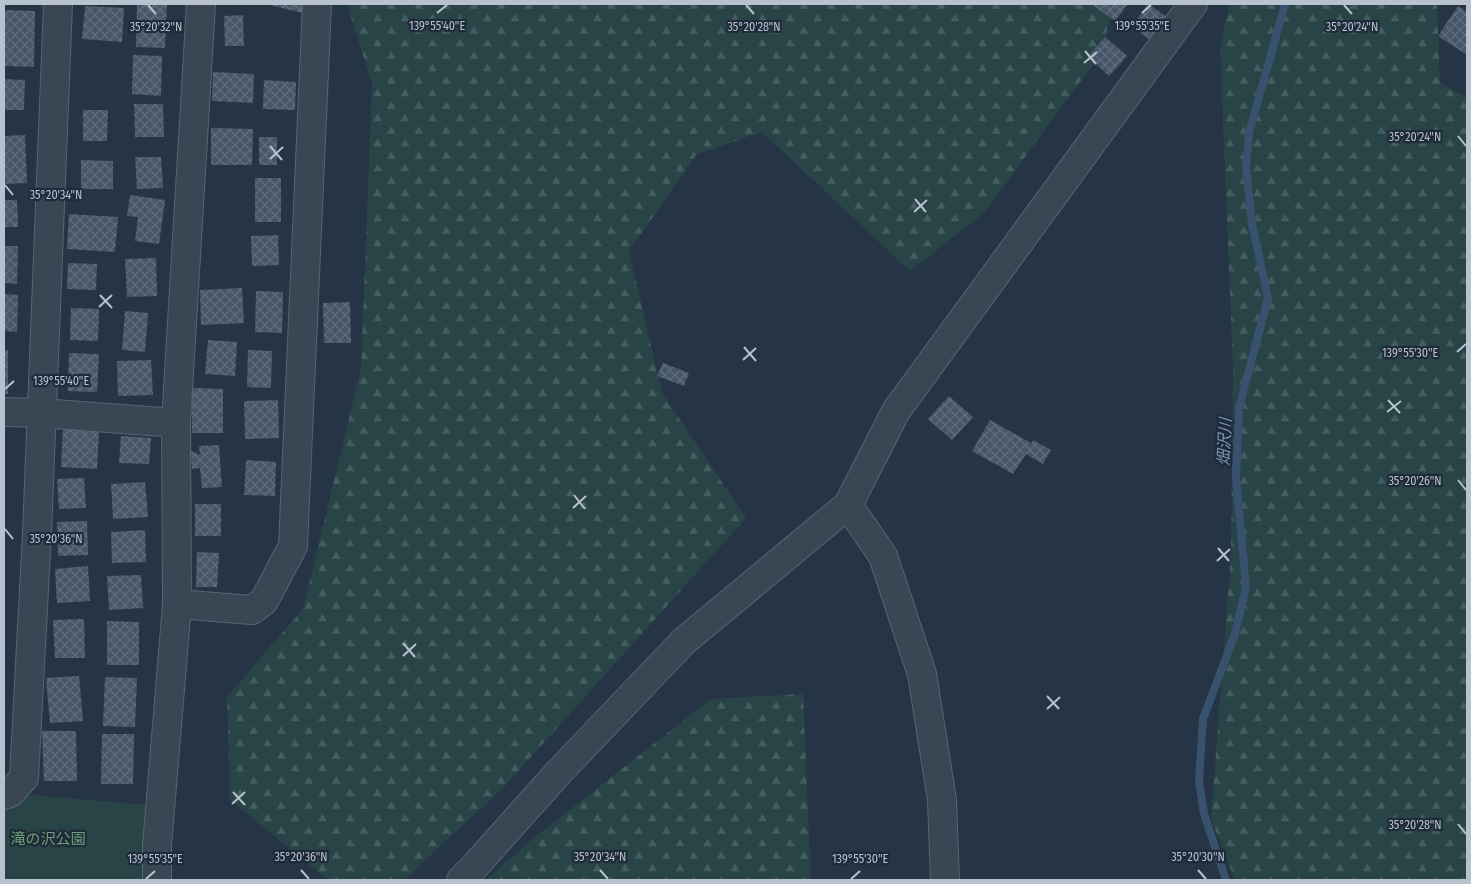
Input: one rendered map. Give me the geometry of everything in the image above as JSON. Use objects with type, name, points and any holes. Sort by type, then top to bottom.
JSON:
[{"type":"street","points":[[4,795],[10,793],[24,778],[37,533],[58,4]]},
{"type":"street","points":[[157,880],[157,846],[177,604],[176,423],[201,4]]},
{"type":"street","points":[[177,604],[252,610],[264,601],[293,546],[317,4]]},
{"type":"street","points":[[461,880],[559,772],[684,641],[848,505],[896,411],[1193,4]]},
{"type":"street","points":[[4,412],[176,423]]},
{"type":"street","points":[[848,505],[883,556],[922,674],[942,800],[945,880]]},
{"type":"green space","points":[[347,4],[1113,4],[1102,52],[984,213],[910,271],[762,132],[697,154],[629,251],[662,393],[746,518],[504,787],[404,880],[328,880],[230,800],[227,697],[303,609],[361,369],[372,84]]},
{"type":"green space","points":[[1230,4],[1437,4],[1440,83],[1467,97],[1467,880],[1235,880],[1211,819],[1231,554],[1233,370],[1220,46]]},
{"type":"green space","points":[[803,694],[811,880],[486,880],[530,841],[711,699]]},
{"type":"green space","name":"滝の沢公園","points":[[10,793],[161,806],[158,880],[4,880],[4,795]]},
{"type":"building","points":[[137,4],[167,4],[165,48],[136,47]]},
{"type":"building","points":[[266,4],[308,4],[306,14]]},
{"type":"building","points":[[1095,4],[1128,4],[1115,21],[1094,6]]},
{"type":"building","points":[[1148,4],[1167,17],[1150,40],[1132,26]]},
{"type":"building","points":[[85,6],[124,8],[122,42],[82,39]]},
{"type":"building","points":[[1458,6],[1467,12],[1467,55],[1438,36]]},
{"type":"building","points":[[4,10],[35,11],[34,67],[4,66]]},
{"type":"building","points":[[243,15],[244,46],[225,46],[224,16]]},
{"type":"building","points":[[1105,37],[1127,56],[1109,76],[1088,57]]},
{"type":"building","points":[[133,55],[162,56],[161,96],[132,94]]},
{"type":"building","points":[[213,72],[254,74],[253,103],[212,101]]},
{"type":"building","points":[[4,79],[25,80],[24,110],[4,110]]},
{"type":"building","points":[[264,80],[296,82],[295,110],[263,109]]},
{"type":"building","points":[[134,104],[163,104],[164,137],[135,137]]},
{"type":"building","points":[[83,110],[108,110],[107,141],[83,141]]},
{"type":"building","points":[[211,128],[253,129],[252,165],[211,165]]},
{"type":"building","points":[[25,135],[27,183],[4,184],[4,136]]},
{"type":"building","points":[[259,137],[277,137],[277,165],[259,165]]},
{"type":"building","points":[[135,157],[161,157],[163,188],[137,189]]},
{"type":"building","points":[[81,160],[113,161],[113,189],[81,189]]},
{"type":"building","points":[[255,178],[281,178],[281,222],[255,222]]},
{"type":"building","points":[[130,195],[165,200],[159,244],[135,241],[138,217],[127,216]]},
{"type":"building","points":[[4,200],[17,200],[18,227],[4,227]]},
{"type":"building","points":[[69,214],[118,217],[115,252],[67,249]]},
{"type":"building","points":[[278,235],[279,265],[252,266],[251,236]]},
{"type":"building","points":[[4,246],[18,246],[17,284],[4,283]]},
{"type":"building","points":[[156,258],[157,296],[127,297],[125,259]]},
{"type":"building","points":[[68,263],[97,264],[96,290],[67,289]]},
{"type":"building","points":[[242,288],[244,323],[201,325],[200,290]]},
{"type":"building","points":[[256,291],[283,292],[282,333],[255,332]]},
{"type":"building","points":[[4,294],[18,295],[17,332],[4,331]]},
{"type":"building","points":[[350,302],[351,343],[324,343],[323,303]]},
{"type":"building","points":[[71,308],[99,309],[98,341],[70,340]]},
{"type":"building","points":[[125,311],[148,313],[145,352],[122,350]]},
{"type":"building","points":[[208,340],[237,342],[235,376],[205,374]]},
{"type":"building","points":[[4,350],[8,350],[8,394],[4,394]]},
{"type":"building","points":[[248,350],[272,351],[271,388],[247,387]]},
{"type":"building","points":[[69,353],[99,354],[97,392],[68,391]]},
{"type":"building","points":[[151,360],[153,395],[118,396],[117,361]]},
{"type":"building","points":[[663,363],[689,373],[684,386],[657,376]]},
{"type":"building","points":[[192,388],[223,389],[223,433],[192,433]]},
{"type":"building","points":[[949,396],[973,417],[952,440],[928,419]]},
{"type":"building","points":[[278,400],[279,438],[245,439],[244,401]]},
{"type":"building","points":[[990,420],[1031,443],[1028,449],[1033,440],[1051,450],[1043,464],[1026,454],[1013,474],[972,451]]},
{"type":"building","points":[[63,429],[99,431],[97,469],[61,467]]},
{"type":"building","points":[[121,436],[151,438],[149,464],[119,463]]},
{"type":"building","points":[[219,445],[222,487],[202,488],[200,468],[192,469],[191,451],[200,455],[199,446]]},
{"type":"building","points":[[246,460],[276,462],[275,496],[244,495]]},
{"type":"building","points":[[84,478],[86,508],[59,509],[57,479]]},
{"type":"building","points":[[145,482],[148,517],[113,519],[111,484]]},
{"type":"building","points":[[195,504],[221,504],[221,536],[195,536]]},
{"type":"building","points":[[87,521],[88,555],[58,556],[57,522]]},
{"type":"building","points":[[145,530],[146,562],[112,563],[111,532]]},
{"type":"building","points":[[197,552],[219,553],[217,587],[196,587]]},
{"type":"building","points":[[88,566],[90,601],[57,603],[55,569]]},
{"type":"building","points":[[141,575],[143,608],[109,610],[107,576]]},
{"type":"building","points":[[84,619],[85,658],[55,658],[53,620]]},
{"type":"building","points":[[107,621],[139,622],[139,665],[107,665]]},
{"type":"building","points":[[79,676],[83,721],[50,723],[46,678]]},
{"type":"building","points":[[105,677],[137,678],[135,727],[103,726]]},
{"type":"building","points":[[42,731],[76,731],[77,781],[44,781]]},
{"type":"building","points":[[102,734],[134,734],[133,784],[101,784]]},
{"type":"waterway","name":"畑沢川","points":[[1226,880],[1204,814],[1199,780],[1203,719],[1235,634],[1246,587],[1236,478],[1239,408],[1268,298],[1252,224],[1246,168],[1249,133],[1285,4]]}]
